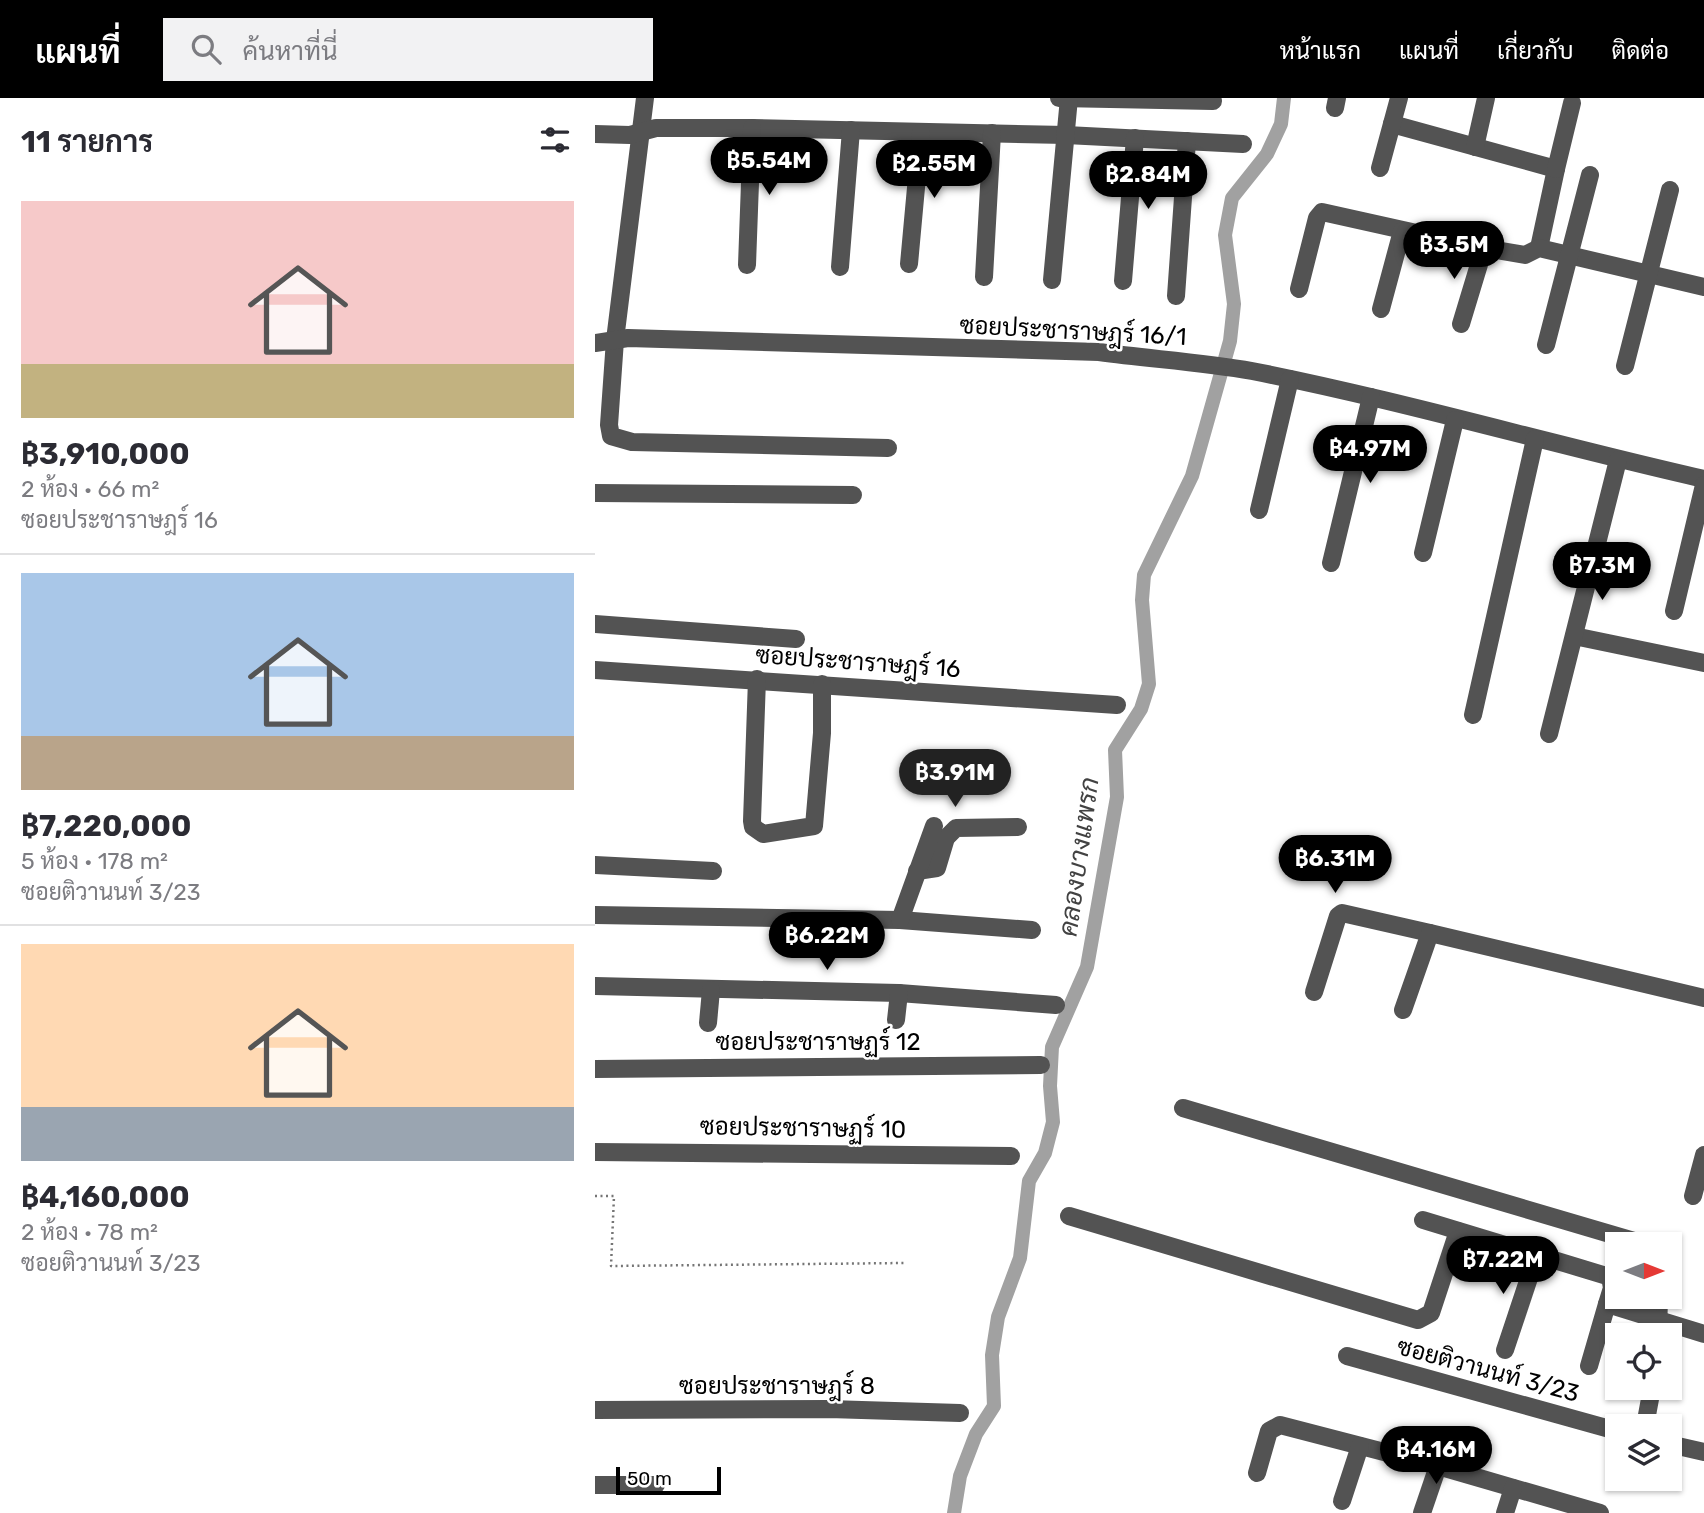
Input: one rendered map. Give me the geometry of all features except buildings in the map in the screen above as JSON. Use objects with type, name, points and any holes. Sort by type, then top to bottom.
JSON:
[{"type":"street","points":[[645,98],[615,340],[609,425],[611,436],[619,441],[888,448]]},
{"type":"street","points":[[1059,98],[1213,101]]},
{"type":"street","points":[[1052,280],[1069,98]]},
{"type":"street","points":[[1380,168],[1399,98]]},
{"type":"street","points":[[1475,147],[1486,98]]},
{"type":"street","points":[[1539,248],[1572,103]]},
{"type":"street","points":[[1392,124],[1556,169]]},
{"type":"street","points":[[595,134],[642,132],[656,128],[752,128],[1066,135],[1243,144]]},
{"type":"street","points":[[747,265],[752,128]]},
{"type":"street","points":[[840,267],[851,130]]},
{"type":"street","points":[[909,264],[921,132]]},
{"type":"street","points":[[984,276],[992,133]]},
{"type":"street","points":[[1122,281],[1135,138]]},
{"type":"street","points":[[1176,296],[1187,141]]},
{"type":"street","points":[[1546,345],[1590,175]]},
{"type":"street","points":[[1625,366],[1670,190]]},
{"type":"street","points":[[1299,289],[1318,214],[1327,212],[1402,231],[1525,255],[1539,248],[1704,287]]},
{"type":"street","points":[[1381,309],[1402,231]]},
{"type":"street","points":[[1461,324],[1484,248]]},
{"type":"street","name":"ซอยประชาราษฎร์ 16/1","points":[[595,343],[615,340],[1099,352],[1214,365],[1371,397],[1455,420],[1704,479]]},
{"type":"street","points":[[1259,510],[1290,379]]},
{"type":"street","points":[[1331,563],[1371,397]]},
{"type":"street","points":[[1423,552],[1455,420]]},
{"type":"street","points":[[1473,715],[1535,439]]},
{"type":"street","points":[[1549,734],[1618,460]]},
{"type":"street","points":[[1674,611],[1704,485]]},
{"type":"street","points":[[595,493],[853,495]]},
{"type":"street","points":[[595,624],[796,639]]},
{"type":"street","points":[[1573,636],[1704,663]]},
{"type":"street","name":"ซอยประชาราษฎร์ 16","points":[[595,670],[1117,705]]},
{"type":"street","points":[[757,679],[752,821],[753,827],[763,834],[814,826],[822,733],[822,684]]},
{"type":"street","points":[[900,920],[934,826]]},
{"type":"street","points":[[917,871],[937,868],[946,838],[956,828],[1018,827]]},
{"type":"street","points":[[595,865],[713,871]]},
{"type":"street","points":[[1314,992],[1338,916],[1342,913],[1704,998]]},
{"type":"street","points":[[595,915],[900,920],[1032,930]]},
{"type":"street","points":[[1403,1010],[1430,933]]},
{"type":"street","points":[[595,986],[899,993],[1056,1005]]},
{"type":"street","points":[[708,1023],[711,990]]},
{"type":"street","points":[[896,1020],[899,993]]},
{"type":"street","name":"ซอยประชาราษฏร์ 12","points":[[595,1069],[1041,1065]]},
{"type":"street","points":[[1183,1108],[1605,1232]]},
{"type":"street","name":"ซอยประชาราษฏร์ 10","points":[[595,1152],[1011,1156]]},
{"type":"street","points":[[1693,1196],[1704,1155]]},
{"type":"street","points":[[1069,1216],[1418,1320],[1430,1313],[1458,1231]]},
{"type":"street","points":[[1423,1220],[1605,1275]]},
{"type":"street","points":[[1505,1350],[1537,1254]]},
{"type":"street","points":[[1589,1366],[1606,1309]]},
{"type":"street","points":[[1617,1309],[1647,1323]]},
{"type":"street","points":[[1682,1332],[1704,1334]]},
{"type":"street","name":"ซอยติวานนท์ 3/23","points":[[1347,1356],[1605,1428]]},
{"type":"street","name":"ซอยประชาราษฎร์ 8","points":[[595,1410],[843,1409],[960,1413]]},
{"type":"street","points":[[1257,1473],[1269,1431],[1274,1426],[1437,1466],[1597,1513]]},
{"type":"street","points":[[1342,1501],[1360,1446]]},
{"type":"street","points":[[1682,1447],[1704,1452]]},
{"type":"street","points":[[1422,1513],[1437,1466]]},
{"type":"street","points":[[595,1485],[656,1485]]},
{"type":"street","points":[[1506,1513],[1513,1488]]},
{"type":"path","points":[[595,1196],[614,1196],[611,1266],[904,1263]]},
{"type":"waterway","name":"คลองบางแพรก","points":[[954,1513],[960,1476],[976,1434],[994,1406],[992,1355],[998,1317],[1020,1258],[1029,1181],[1045,1153],[1053,1122],[1050,1086],[1052,1047],[1087,967],[1117,797],[1115,750],[1141,709],[1149,684],[1142,600],[1144,575],[1192,476],[1230,341],[1234,304],[1225,235],[1232,198],[1267,154],[1281,124],[1284,98]]}]
